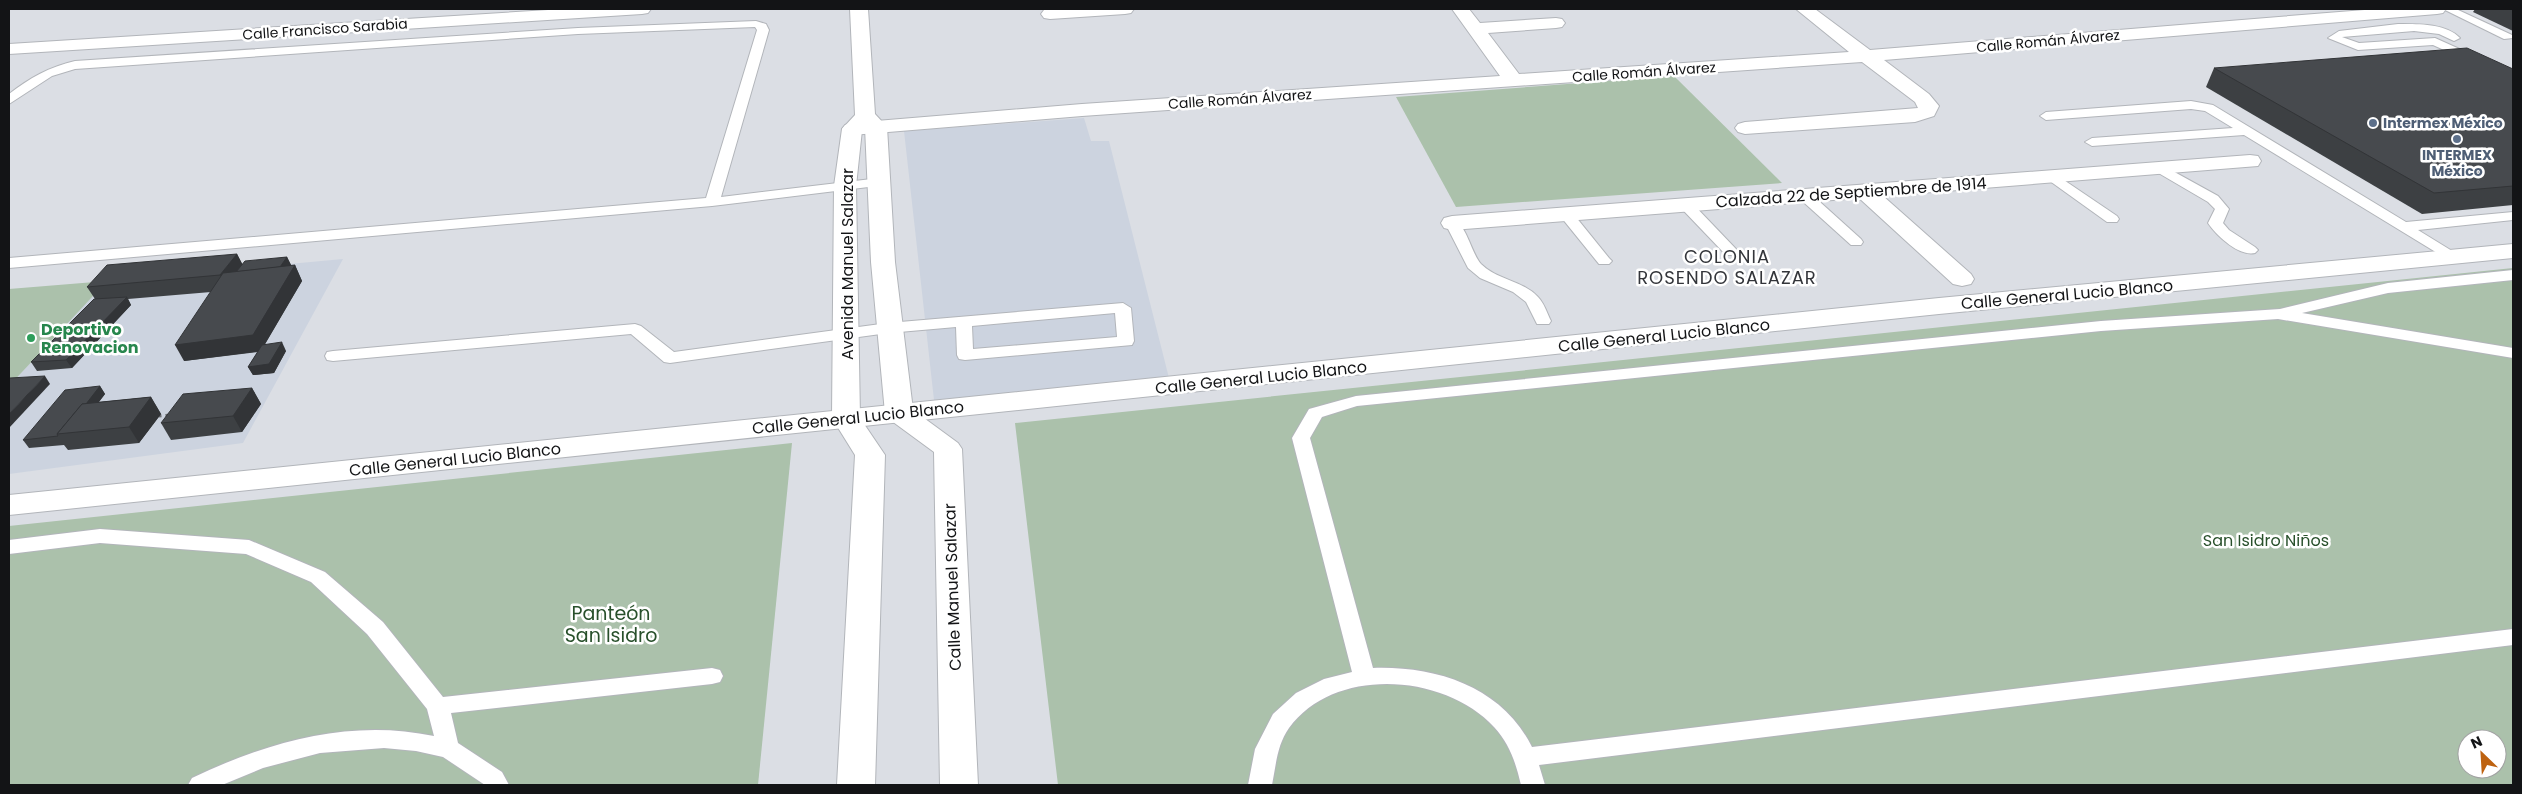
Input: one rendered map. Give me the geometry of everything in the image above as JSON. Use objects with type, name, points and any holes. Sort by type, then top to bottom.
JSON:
[{"type":"street","name":"Calle Francisco Sarabia","points":[[9,49],[428,16],[642,9]]},
{"type":"street","name":"Avenida Manuel Salazar","points":[[860,9],[865,124],[880,182],[888,328],[899,413]]},
{"type":"street","points":[[1050,14],[1125,9]]},
{"type":"street","points":[[1460,9],[1514,81]]},
{"type":"street","points":[[1745,128],[1915,116],[1927,112],[1929,106],[1922,98],[1804,9]]},
{"type":"street","name":"Calle Román Álvarez","points":[[865,124],[1868,56],[2436,9]]},
{"type":"street","points":[[1475,29],[1556,23]]},
{"type":"street","name":"Avenida Manuel Salazar","points":[[846,418],[845,186],[865,124]]},
{"type":"street","name":"Calzada 22 de Septiembre de 1914","points":[[1452,223],[2250,161]]},
{"type":"street","points":[[1864,191],[1962,279]]},
{"type":"street","name":"Calle General Lucio Blanco","points":[[9,505],[1939,306],[2513,251]]},
{"type":"street","points":[[845,267],[883,262]]},
{"type":"street","points":[[1939,306],[1946,297],[1948,286],[1962,279],[1979,280],[2051,295]]},
{"type":"street","name":"Calle Manuel Salazar","points":[[899,413],[948,449],[959,785]]},
{"type":"street","points":[[846,418],[870,455],[856,785]]},
{"type":"lane","points":[[2448,9],[2508,37]]},
{"type":"lane","points":[[546,33],[558,11]]},
{"type":"lane","points":[[9,100],[41,75],[49,71],[75,65],[546,33],[747,23],[762,26],[763,30],[712,202]]},
{"type":"lane","points":[[2435,42],[2454,38],[2436,29],[2419,27],[2339,34],[2334,38],[2358,47],[2435,42],[2513,77]]},
{"type":"lane","points":[[2046,116],[2200,106],[2217,111],[2452,257]]},
{"type":"lane","points":[[2092,142],[2249,131]]},
{"type":"lane","points":[[2160,168],[2213,199],[2222,209],[2215,223],[2224,232],[2250,250]]},
{"type":"lane","points":[[2052,176],[2112,219]]},
{"type":"lane","points":[[9,262],[712,202],[880,182]]},
{"type":"lane","points":[[1805,196],[1856,242]]},
{"type":"lane","points":[[1686,205],[1731,252]]},
{"type":"lane","points":[[1566,214],[1604,261]]},
{"type":"lane","points":[[2404,227],[2513,216]]},
{"type":"lane","points":[[1452,223],[1473,266],[1485,275],[1519,289],[1533,300],[1543,321]]},
{"type":"lane","points":[[1364,676],[1301,438],[1315,413],[1356,402],[2101,326],[2278,314],[2388,288],[2513,275]]},
{"type":"lane","points":[[333,356],[634,329],[670,358],[888,328],[1123,308],[1126,341],[965,355],[964,322]]},
{"type":"lane","points":[[2278,314],[2513,353]]},
{"type":"lane","points":[[9,547],[100,536],[249,547],[318,577],[375,628],[438,706],[448,748]]},
{"type":"lane","points":[[1527,757],[2513,637]]},
{"type":"lane","points":[[1260,785],[1260,767],[1272,733],[1294,706],[1326,686],[1364,676],[1403,675],[1442,683],[1477,700],[1507,725],[1527,757],[1533,785]]},
{"type":"lane","points":[[438,706],[712,676]]},
{"type":"lane","points":[[200,785],[222,774],[306,746],[384,737],[448,748],[494,779],[497,785]]},
{"type":"path","points":[[159,416],[175,414]]},
{"type":"shaded area","points":[[1084,118],[1091,141],[1109,141],[1169,378],[934,400],[904,131]]},
{"type":"shaded area","points":[[343,259],[243,443],[9,474],[9,386],[107,281]]},
{"type":"green space","points":[[1674,76],[1782,183],[1456,207],[1396,97]]},
{"type":"green space","name":"San Isidro Niños","points":[[2513,268],[2513,785],[1058,785],[1015,423]]},
{"type":"green space","name":"Deportivo Renovacion","points":[[107,281],[9,386],[9,289]]},
{"type":"green space","name":"Panteón San Isidro","points":[[792,443],[758,785],[9,785],[9,526]]},
{"type":"building","points":[[2467,48],[2513,69],[2513,186],[2434,193],[2214,68]]},
{"type":"building","points":[[237,254],[220,275],[87,287],[107,265]]},
{"type":"building","points":[[287,257],[280,267],[236,272],[245,261]]},
{"type":"building","points":[[295,265],[253,335],[175,345],[223,273]]},
{"type":"building","points":[[127,297],[66,360],[31,362],[94,299]]},
{"type":"building","points":[[282,342],[269,364],[248,367],[262,345]]},
{"type":"building","points":[[45,376],[9,414],[9,379]]},
{"type":"building","points":[[100,386],[86,404],[82,404],[57,434],[58,436],[23,440],[65,390]]},
{"type":"building","points":[[252,388],[233,416],[161,423],[183,394]]},
{"type":"building","points":[[151,397],[129,427],[57,434],[82,404]]},
{"type":"place","name":"Intermex México","points":[[2373,123]]},
{"type":"place","name":"INTERMEX México","points":[[2457,139]]},
{"type":"place","name":"Deportivo Renovacion","points":[[31,338]]},
{"type":"district","name":"COLONIA ROSENDO SALAZAR","points":[[1727,267]]}]
